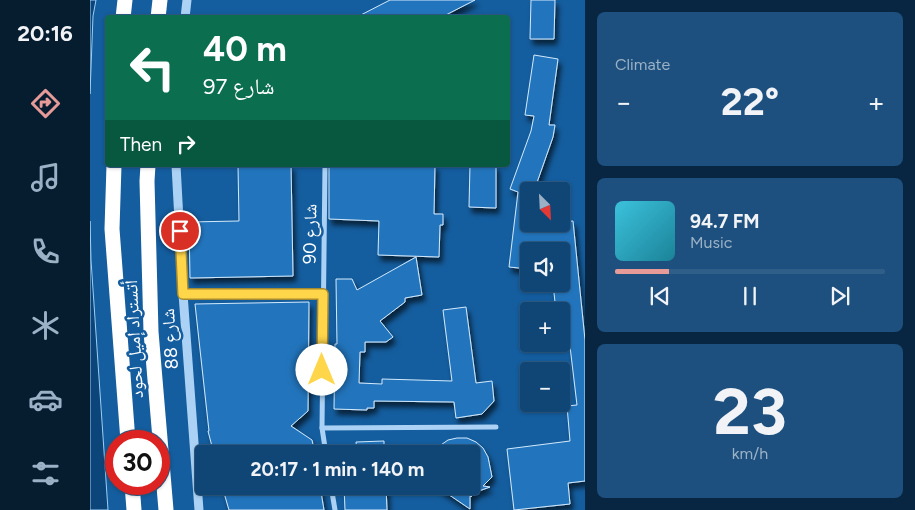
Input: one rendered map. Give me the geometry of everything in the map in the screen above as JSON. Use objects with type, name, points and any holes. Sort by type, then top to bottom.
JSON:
[{"type":"highway","points":[[123,15],[125,0]]},
{"type":"highway","points":[[158,15],[160,0]]},
{"type":"highway","name":"أتستراد إميل لحود","points":[[114,167],[112,229],[127,430]]},
{"type":"highway","name":"أتستراد إميل لحود","points":[[148,167],[151,332],[166,510]]},
{"type":"highway","points":[[133,495],[134,510]]},
{"type":"street","points":[[185,15],[187,0]]},
{"type":"street","name":"شارع 88","points":[[176,167],[183,294],[199,510]]},
{"type":"street","name":"شارع 90","points":[[324,167],[322,428],[325,445]]},
{"type":"street","points":[[183,294],[323,294]]},
{"type":"street","points":[[322,428],[496,428]]},
{"type":"street","points":[[332,495],[335,510]]},
{"type":"water","points":[[90,0],[96,0],[93,16],[90,94]]},
{"type":"water","points":[[90,221],[105,466],[105,495],[107,495],[108,510],[90,510]]},
{"type":"building","points":[[390,0],[475,0],[446,15],[361,15]]},
{"type":"building","points":[[531,0],[555,0],[554,39],[530,39]]},
{"type":"building","points":[[534,55],[558,59],[549,125],[555,125],[553,137],[537,182],[520,182],[520,232],[570,232],[570,221],[573,221],[585,340],[585,481],[568,483],[570,504],[514,510],[507,449],[570,441],[568,412],[570,412],[570,406],[577,405],[570,346],[570,302],[555,302],[554,292],[570,292],[570,242],[520,242],[520,268],[509,267],[518,192],[510,189],[531,131],[534,116],[525,115]]},
{"type":"building","points":[[238,167],[291,167],[293,276],[190,278],[189,222],[239,221]]},
{"type":"building","points":[[329,167],[435,167],[434,214],[443,214],[443,225],[440,225],[439,257],[378,255],[379,221],[329,219]]},
{"type":"building","points":[[470,167],[496,167],[496,208],[469,207]]},
{"type":"building","points":[[416,257],[422,295],[405,298],[405,302],[380,321],[393,337],[386,342],[365,342],[365,352],[360,352],[359,383],[382,384],[382,379],[452,381],[443,310],[466,307],[476,383],[492,381],[494,401],[482,414],[456,418],[454,402],[374,401],[374,408],[367,408],[367,410],[334,409],[335,344],[337,344],[336,279],[352,279],[357,290]]},
{"type":"building","points":[[309,302],[308,411],[291,426],[312,440],[313,445],[212,445],[208,431],[195,304]]},
{"type":"building","points":[[467,438],[480,445],[441,445],[448,440]]},
{"type":"building","points":[[384,441],[384,445],[356,445],[356,442]]},
{"type":"building","points":[[480,445],[488,457],[492,477],[483,486],[490,487],[480,491]]},
{"type":"building","points":[[225,495],[322,495],[324,510],[229,510]]},
{"type":"building","points":[[344,495],[386,495],[387,510],[345,510]]},
{"type":"building","points":[[449,495],[470,495],[470,509]]},
{"type":"route","points":[[180,231],[183,294],[323,294],[322,370]]}]
